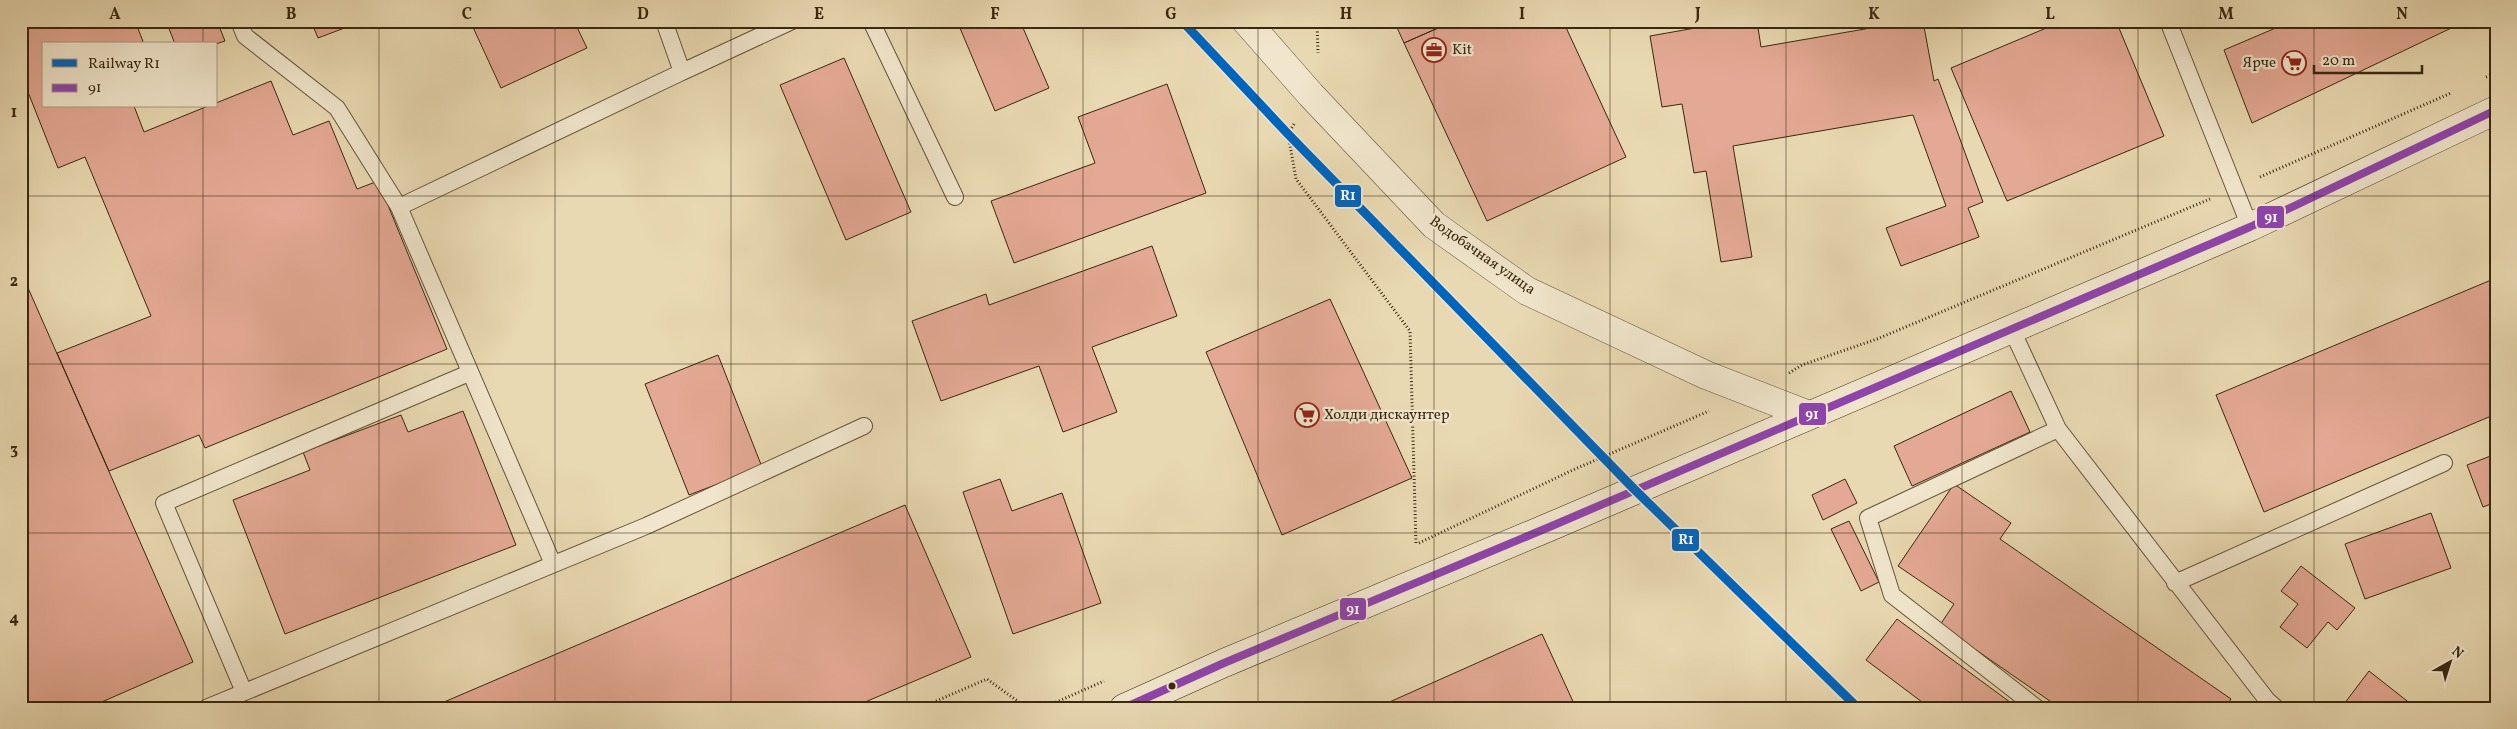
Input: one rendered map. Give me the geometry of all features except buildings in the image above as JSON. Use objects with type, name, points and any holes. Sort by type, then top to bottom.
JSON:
[{"type":"main road","name":"Водобачная улица","points":[[1246,21],[1311,95],[1434,225],[1527,290],[1706,375],[1809,415]]},
{"type":"main road","points":[[1124,708],[1224,663],[1537,532],[2250,227],[2496,110]]},
{"type":"lane","points":[[239,21],[245,36],[338,108],[399,207],[553,564]]},
{"type":"lane","points":[[664,21],[682,72]]},
{"type":"lane","points":[[399,207],[792,21]]},
{"type":"lane","points":[[870,21],[955,197]]},
{"type":"lane","points":[[2168,21],[2250,227]]},
{"type":"lane","points":[[2011,328],[2058,429],[2174,583],[2267,700],[2276,708]]},
{"type":"lane","points":[[244,692],[164,503],[469,373]]},
{"type":"lane","points":[[206,708],[646,526],[864,426]]},
{"type":"lane","points":[[2037,708],[1892,596],[1868,518],[2058,429]]},
{"type":"lane","points":[[2174,583],[2444,462]]},
{"type":"path","points":[[1318,21],[1318,54],[1311,95],[1288,134],[1296,179],[1410,332],[1416,545]]},
{"type":"path","points":[[920,708],[986,679],[1027,708]]},
{"type":"rail line","name":"R1","points":[[1182,21],[1288,134],[1634,489],[1858,708]]},
{"type":"transit line","name":"91","points":[[1124,708],[1224,663],[1547,528],[2250,227],[2496,110]]},
{"type":"place","name":"Kit","points":[[1434,50]]},
{"type":"place","name":"Ярче","points":[[2294,63]]},
{"type":"place","name":"Холди дискаунтер","points":[[1307,415]]}]
